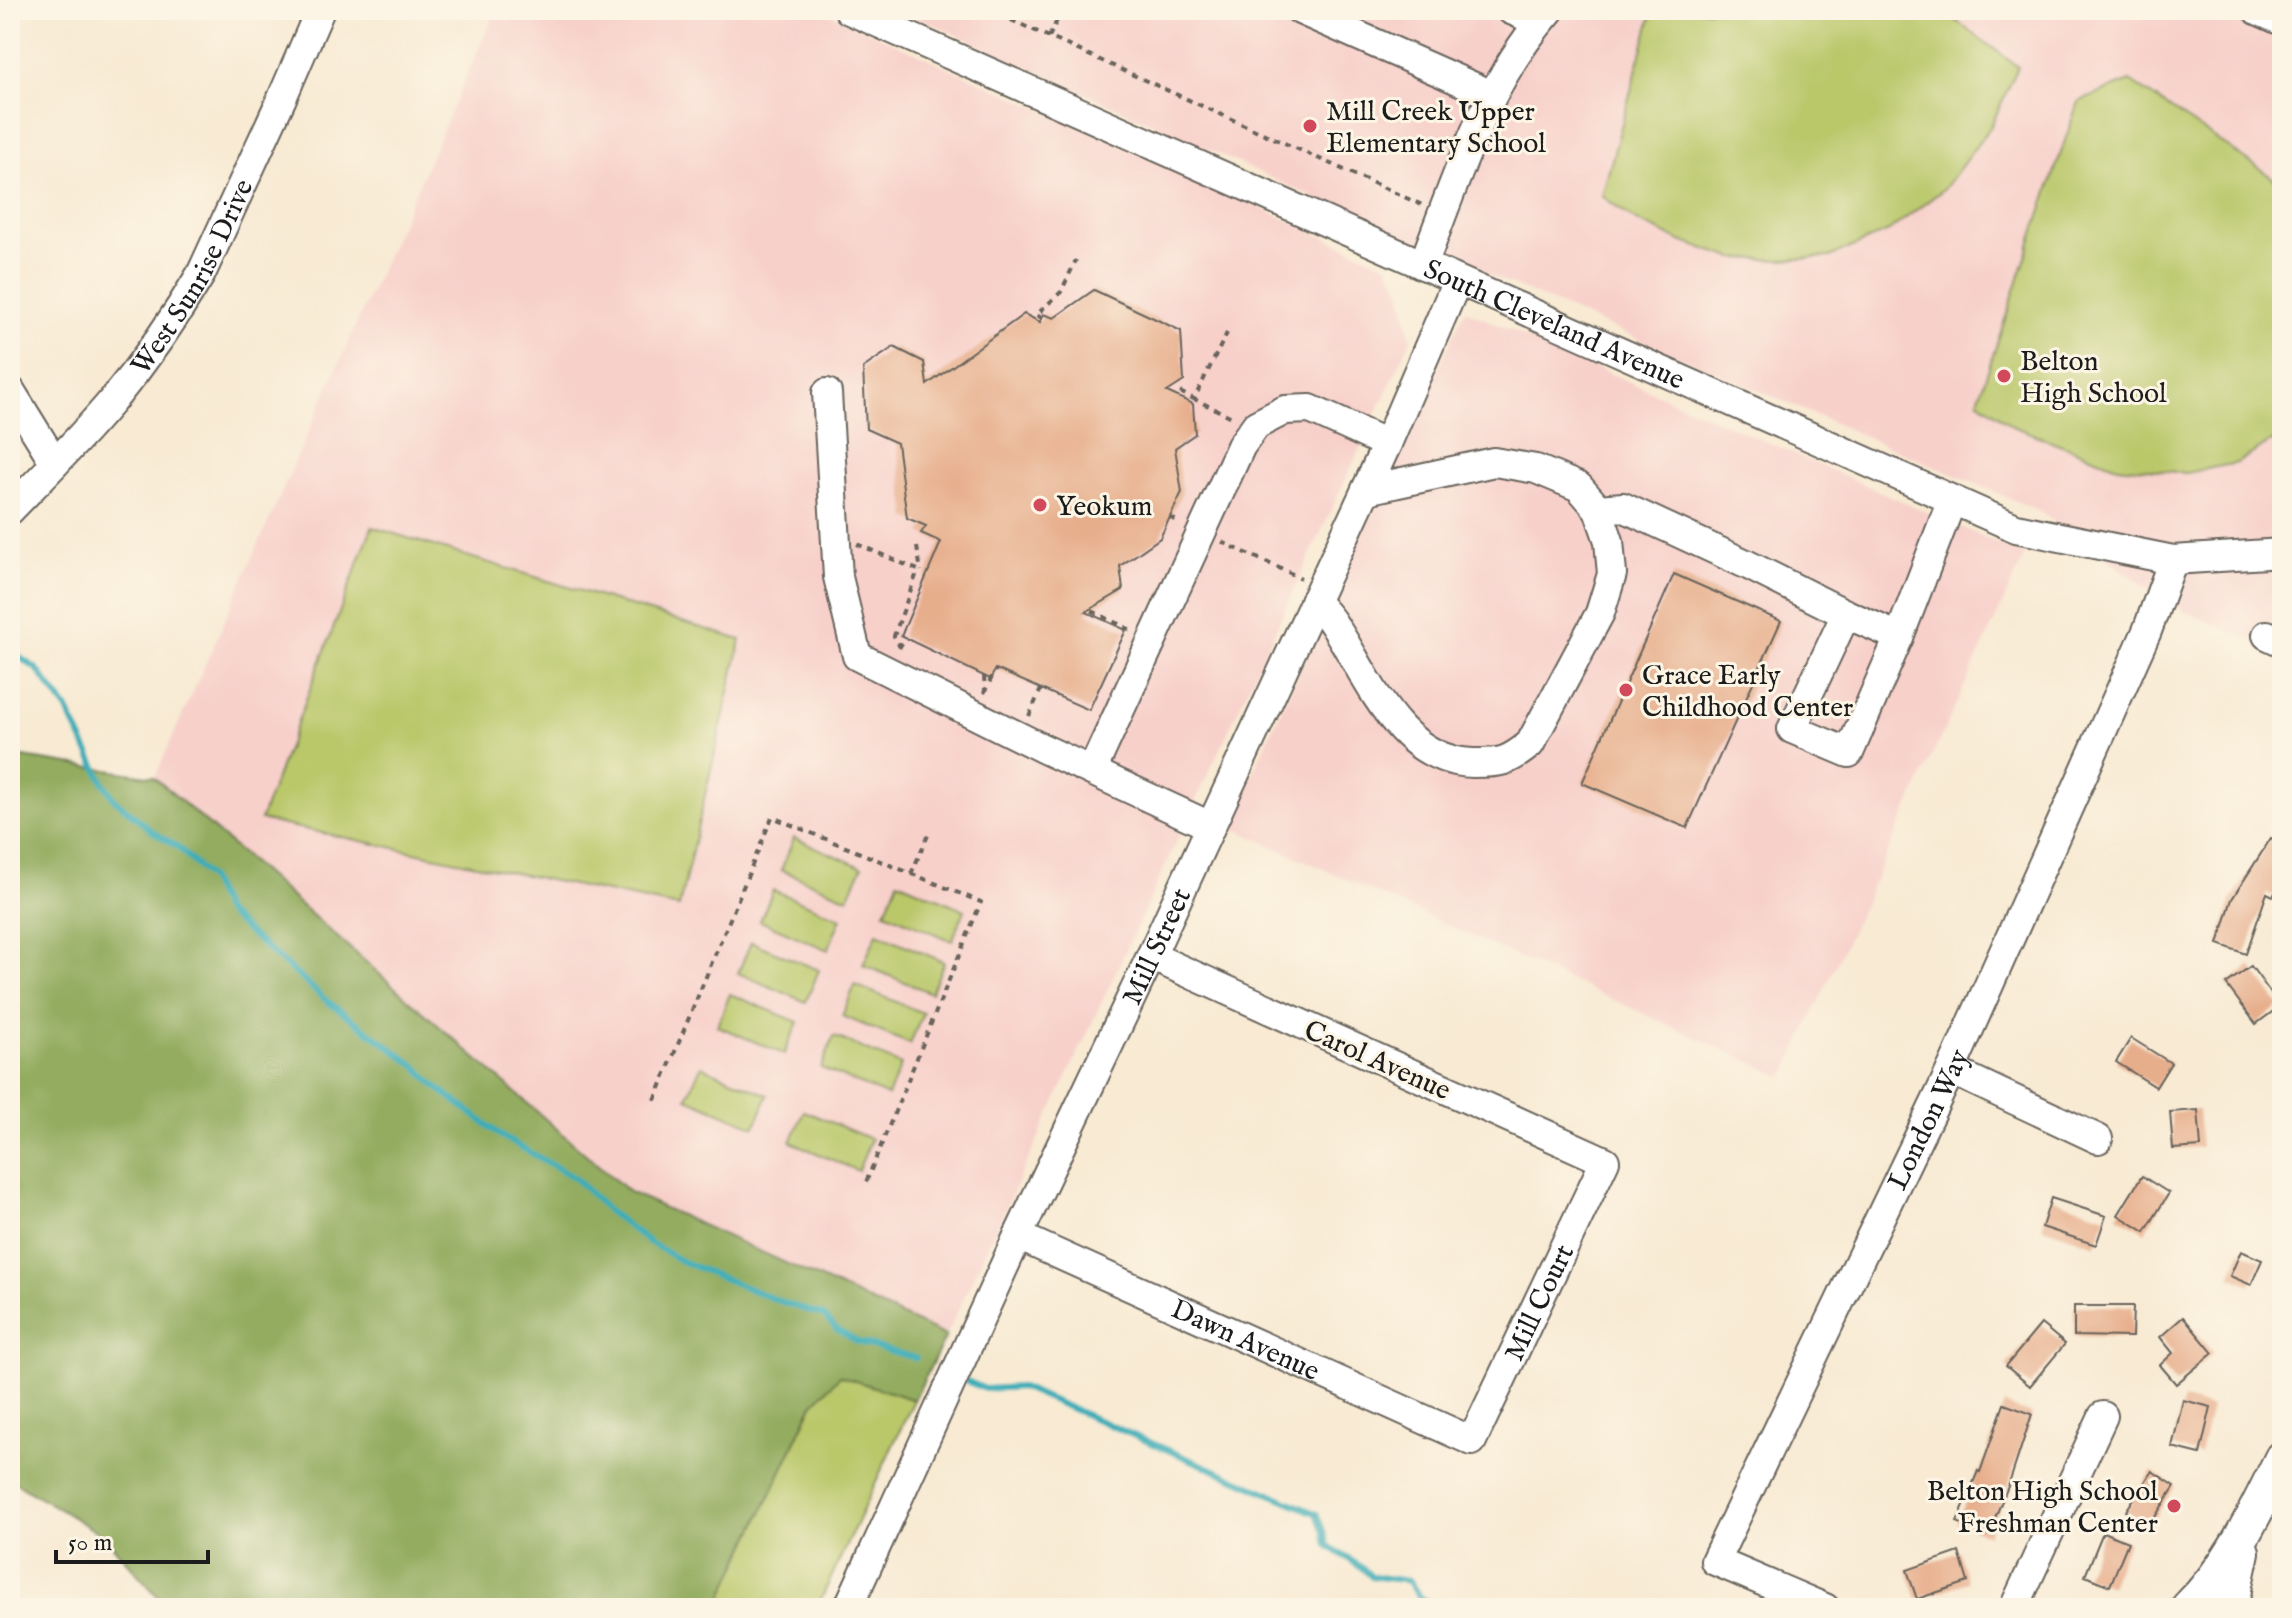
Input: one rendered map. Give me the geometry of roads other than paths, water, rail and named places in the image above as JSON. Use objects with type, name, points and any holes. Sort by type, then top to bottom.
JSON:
[{"type":"main road","points":[[2188,1608],[2213,1581],[2248,1528],[2282,1458]]},
{"type":"main road","points":[[2230,1608],[2248,1528]]},
{"type":"street","name":"West Sunrise Drive","points":[[10,510],[112,401],[153,348],[201,274],[320,10]]},
{"type":"street","name":"South Cleveland Avenue","points":[[849,10],[2016,528],[2173,560],[2282,553]]},
{"type":"street","points":[[1300,10],[1492,95]]},
{"type":"street","points":[[1511,10],[1545,16]]},
{"type":"street","points":[[2257,10],[2282,21]]},
{"type":"street","points":[[1423,265],[1484,109],[1526,37],[1545,16]]},
{"type":"street","name":"Mill Street","points":[[848,1608],[1210,826],[1309,590],[1366,490],[1457,281]]},
{"type":"street","points":[[10,390],[55,463]]},
{"type":"street","points":[[827,393],[838,577],[857,656],[1210,826]]},
{"type":"street","points":[[1092,771],[1241,446],[1256,425],[1285,410],[1310,409],[1387,444]]},
{"type":"street","points":[[1309,590],[1333,623],[1373,691],[1401,729],[1422,746],[1445,758],[1467,763],[1490,763],[1511,759],[1530,744],[1600,613],[1612,574],[1609,541],[1598,509],[1579,487],[1536,469],[1494,462],[1366,490]]},
{"type":"street","points":[[1846,614],[1792,729],[1849,753],[1899,637],[1952,500]]},
{"type":"street","points":[[1598,509],[1623,507],[1899,637]]},
{"type":"street","name":"London Way","points":[[1825,1608],[1715,1561],[1951,1070],[2147,631],[2173,560]]},
{"type":"street","name":"Carol Avenue","points":[[1151,956],[1605,1161]]},
{"type":"street","points":[[1951,1070],[2098,1139]]},
{"type":"street","name":"Mill Court","points":[[1472,1441],[1605,1161]]},
{"type":"street","name":"Dawn Avenue","points":[[1018,1236],[1472,1441]]},
{"type":"street","points":[[2014,1608],[2103,1416]]},
{"type":"waterway","points":[[10,651],[37,669],[66,708],[114,799],[152,831],[178,847],[209,878],[225,912],[327,1001],[417,1067],[434,1085],[503,1137],[575,1178],[608,1211],[649,1242],[681,1261],[824,1316],[836,1329],[858,1342],[916,1358]]},
{"type":"waterway","points":[[967,1381],[985,1389],[1021,1387],[1317,1514],[1327,1545],[1371,1576],[1409,1581],[1419,1596],[1438,1608]]},
{"type":"place","name":"Mill Creek Upper Elementary School","points":[[1310,126]]},
{"type":"place","name":"Belton High School","points":[[2004,376]]},
{"type":"place","name":"Yeokum","points":[[1040,505]]},
{"type":"place","name":"Grace Early Childhood Center","points":[[1626,690]]},
{"type":"place","name":"Belton High School Freshman Center","points":[[2174,1506]]}]
